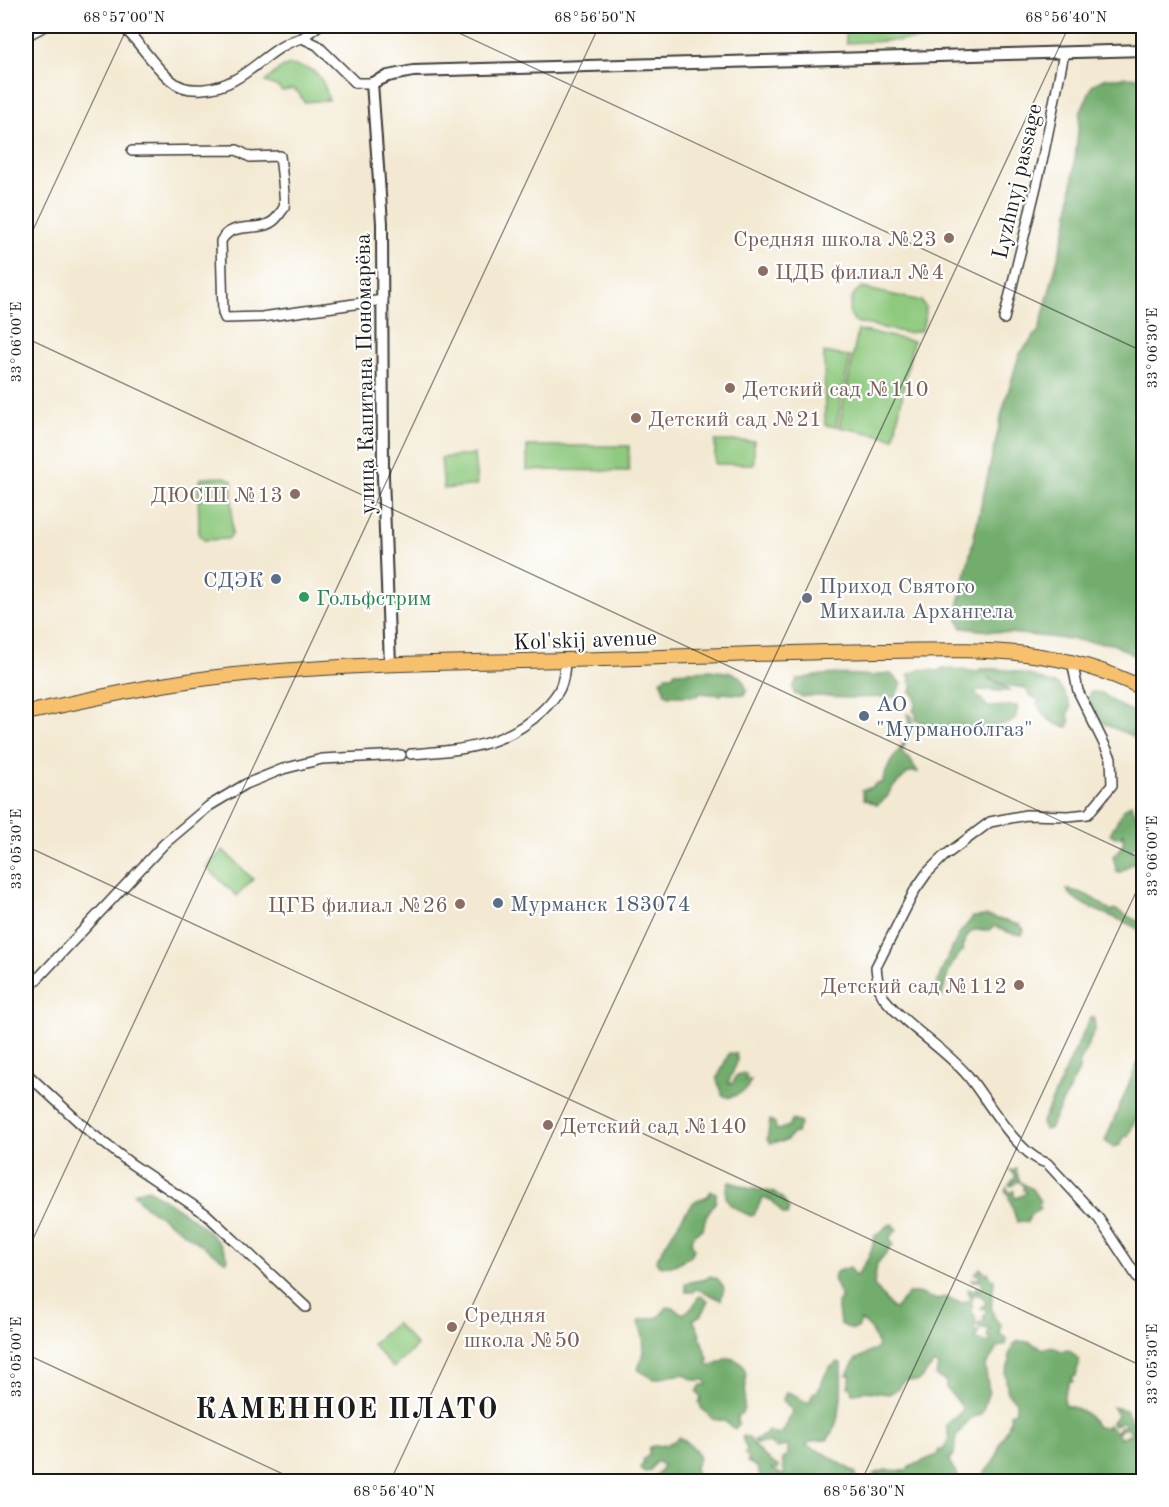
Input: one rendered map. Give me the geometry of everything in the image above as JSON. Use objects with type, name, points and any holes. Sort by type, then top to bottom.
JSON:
[{"type":"main road","name":"Kol'skij avenue","points":[[26,714],[152,688],[223,676],[286,670],[390,665],[565,662],[790,652],[1018,651],[1072,661],[1103,670],[1143,688]]},
{"type":"street","points":[[26,36],[45,26]]},
{"type":"street","points":[[122,26],[171,81],[178,86],[192,89],[202,89],[233,81],[288,43],[307,37],[318,26]]},
{"type":"street","points":[[307,37],[356,83],[372,83],[388,76],[413,71],[1143,51]]},
{"type":"street","name":"Lyzhnyj passage","points":[[1004,319],[1042,162],[1064,52]]},
{"type":"street","name":"улица Капитана Пономарёва","points":[[372,83],[382,223],[383,477],[390,665]]},
{"type":"street","points":[[132,151],[237,150],[250,157],[280,156],[284,209],[280,215],[267,226],[232,229],[221,241],[225,318],[262,317],[383,300]]},
{"type":"street","points":[[1072,661],[1078,691],[1111,758],[1112,785],[1088,814],[1026,815],[990,822],[943,857],[927,873],[915,890],[876,967],[877,978],[882,996],[947,1054],[968,1076],[1001,1123],[1036,1161],[1047,1163],[1099,1219],[1143,1287]]},
{"type":"street","points":[[411,754],[481,746],[508,736],[533,720],[556,696],[564,680],[565,662]]},
{"type":"street","points":[[26,991],[164,844],[209,806],[246,784],[322,759],[401,755]]},
{"type":"street","points":[[26,1073],[91,1133],[130,1163],[206,1214],[306,1306]]},
{"type":"green space","points":[[845,26],[952,26],[953,38],[846,43]]},
{"type":"green space","points":[[290,65],[306,68],[317,74],[324,84],[329,100],[304,102],[298,92],[293,89],[282,91],[265,82],[279,69]]},
{"type":"green space","points":[[1144,77],[1143,660],[1113,644],[962,628],[956,616],[1003,409],[1019,355],[1039,330],[1068,220],[1080,114],[1093,84],[1107,78]]},
{"type":"green space","points":[[862,288],[921,301],[926,308],[920,331],[907,333],[855,322],[849,312],[854,295]]},
{"type":"green space","points":[[858,330],[913,341],[894,438],[839,427]]},
{"type":"green space","points":[[824,352],[850,357],[836,427],[825,425]]},
{"type":"green space","points":[[715,441],[754,441],[754,464],[715,464]]},
{"type":"green space","points":[[527,446],[629,446],[629,471],[527,470]]},
{"type":"green space","points":[[474,454],[477,485],[444,489],[441,458]]},
{"type":"green space","points":[[226,477],[232,481],[232,535],[228,539],[204,540],[199,534],[198,483],[202,478]]},
{"type":"green space","points":[[943,668],[979,672],[980,669],[1007,670],[1056,684],[1063,690],[1071,707],[1068,714],[1070,722],[1068,727],[1058,725],[1042,713],[1037,704],[1040,701],[1029,695],[1026,688],[1005,685],[988,677],[1009,691],[980,690],[975,693],[988,707],[1017,706],[1016,717],[1010,722],[992,726],[991,729],[964,731],[918,722],[913,710],[916,705],[914,694],[910,692],[913,686],[909,681],[912,679],[908,675],[921,669],[938,671]]},
{"type":"green space","points":[[709,670],[733,673],[742,678],[747,691],[743,693],[746,695],[699,693],[697,696],[669,696],[665,693],[661,680],[666,676],[672,676],[675,672]]},
{"type":"green space","points":[[890,673],[901,684],[897,697],[803,697],[794,694],[793,687],[797,680],[806,677],[836,674],[875,676]]},
{"type":"green space","points":[[1091,692],[1102,693],[1116,704],[1143,716],[1143,745],[1134,737],[1100,721],[1087,701]]},
{"type":"green space","points":[[907,714],[912,716],[913,727],[909,736],[907,727],[909,723]]},
{"type":"green space","points":[[908,737],[902,750],[904,756],[909,758],[918,772],[909,772],[877,805],[864,799],[862,790],[881,783],[890,763]]},
{"type":"green space","points":[[1131,804],[1140,823],[1143,844],[1131,850],[1141,861],[1117,872],[1113,856],[1123,845],[1124,832],[1121,837],[1110,834],[1124,809]]},
{"type":"green space","points":[[223,850],[253,879],[237,896],[206,867]]},
{"type":"green space","points":[[1067,890],[1087,895],[1112,911],[1114,909],[1143,924],[1142,932],[1134,926],[1082,903]]},
{"type":"green space","points":[[987,916],[1020,925],[1024,930],[1022,935],[994,926],[989,930],[971,931],[962,947],[964,950],[949,971],[942,997],[935,991],[941,972],[959,934],[973,917]]},
{"type":"green space","points":[[1094,1017],[1095,1030],[1079,1064],[1079,1070],[1049,1129],[1045,1130],[1041,1124],[1090,1018]]},
{"type":"green space","points":[[1143,1050],[1143,1103],[1128,1136],[1125,1136],[1120,1145],[1113,1147],[1105,1141]]},
{"type":"green space","points":[[729,1053],[737,1054],[738,1060],[728,1083],[732,1084],[737,1075],[744,1073],[747,1076],[745,1080],[751,1080],[746,1090],[730,1098],[722,1095],[717,1079]]},
{"type":"green space","points":[[770,1120],[775,1123],[778,1130],[789,1126],[792,1120],[801,1123],[796,1133],[786,1141],[770,1143],[767,1140]]},
{"type":"green space","points":[[1016,1169],[1020,1182],[1032,1189],[1040,1201],[1038,1205],[1041,1208],[1031,1214],[1027,1223],[1017,1222],[1005,1191],[1007,1188],[1009,1192],[1014,1190],[1016,1198],[1026,1192],[1018,1181],[1012,1186],[1009,1185],[1016,1176],[1010,1170]]},
{"type":"green space","points":[[729,1182],[777,1194],[789,1209],[787,1215],[783,1214],[769,1199],[762,1199],[754,1215],[751,1216],[739,1210],[727,1200],[726,1189]]},
{"type":"green space","points":[[148,1189],[182,1211],[214,1237],[228,1258],[226,1262],[141,1203],[134,1193]]},
{"type":"green space","points":[[711,1191],[716,1193],[716,1201],[706,1216],[703,1229],[695,1233],[691,1242],[694,1249],[691,1256],[673,1265],[659,1265],[656,1261],[658,1257],[686,1211],[694,1202],[708,1196]]},
{"type":"green space","points":[[892,1224],[897,1230],[889,1238],[893,1244],[877,1264],[874,1285],[892,1308],[895,1309],[909,1293],[918,1293],[937,1300],[944,1297],[961,1303],[970,1299],[968,1289],[973,1291],[978,1286],[977,1289],[980,1290],[982,1285],[980,1281],[972,1281],[972,1279],[979,1279],[980,1276],[975,1274],[980,1268],[987,1274],[988,1272],[994,1280],[993,1315],[1001,1325],[1000,1335],[1006,1337],[1007,1340],[1005,1345],[998,1347],[985,1366],[989,1391],[982,1413],[970,1419],[956,1436],[954,1455],[949,1459],[961,1481],[880,1481],[873,1474],[886,1470],[907,1471],[909,1467],[943,1450],[949,1438],[946,1425],[963,1408],[946,1388],[946,1382],[936,1376],[938,1366],[933,1364],[922,1378],[917,1381],[906,1380],[898,1389],[889,1394],[864,1391],[855,1394],[852,1393],[850,1386],[848,1387],[851,1375],[847,1375],[855,1360],[876,1349],[878,1345],[867,1325],[861,1321],[858,1328],[853,1330],[840,1324],[837,1302],[842,1299],[833,1279],[836,1272],[850,1267],[856,1276],[868,1257],[875,1236]],"holes":[[[974,1294],[982,1296],[986,1303],[981,1308],[987,1309],[983,1317],[984,1321],[977,1323],[978,1327],[989,1329],[987,1337],[991,1340],[989,1343],[975,1339],[979,1331],[976,1332],[974,1329],[976,1318],[971,1310],[973,1305],[970,1303]]]},
{"type":"green space","points":[[710,1276],[718,1279],[724,1288],[721,1300],[695,1289],[693,1292],[686,1292],[685,1283],[706,1279]]},
{"type":"green space","points":[[701,1296],[708,1301],[701,1315],[693,1320],[709,1360],[707,1363],[710,1366],[726,1358],[735,1360],[741,1364],[746,1376],[744,1408],[737,1416],[739,1424],[735,1429],[724,1421],[713,1419],[702,1409],[699,1402],[701,1398],[697,1392],[701,1385],[707,1385],[705,1380],[693,1380],[684,1374],[653,1379],[638,1370],[644,1346],[639,1320],[659,1317],[667,1307],[683,1314],[693,1307],[698,1297]]},
{"type":"green space","points":[[396,1323],[417,1346],[393,1368],[372,1344]]},
{"type":"green space","points":[[1019,1341],[1044,1349],[1052,1347],[1062,1351],[1069,1350],[1079,1360],[1076,1376],[1072,1377],[1073,1381],[1070,1381],[1064,1393],[1065,1405],[1084,1412],[1097,1427],[1106,1428],[1107,1425],[1116,1432],[1120,1426],[1124,1428],[1122,1421],[1113,1426],[1111,1423],[1118,1415],[1112,1407],[1126,1410],[1143,1436],[1143,1481],[979,1481],[996,1457],[1008,1426],[1010,1414],[1016,1410],[1016,1401],[1008,1394],[1005,1373],[1010,1361],[1009,1355],[1015,1343]],"holes":[[[1124,1428],[1132,1432],[1120,1438],[1117,1433]]]},
{"type":"green space","points":[[838,1362],[841,1363],[841,1394],[836,1423],[827,1440],[812,1441],[806,1445],[856,1473],[857,1481],[762,1481],[757,1467],[747,1462],[749,1459],[745,1454],[747,1449],[743,1436],[749,1438],[762,1454],[779,1467],[772,1470],[785,1476],[782,1459],[788,1454],[788,1446],[776,1448],[767,1443],[756,1444],[754,1440],[768,1431],[778,1435],[783,1432],[793,1411],[783,1400],[786,1392],[809,1403],[813,1393],[818,1391],[828,1369]]},
{"type":"green space","points":[[679,1437],[695,1449],[699,1458],[695,1467],[698,1481],[647,1481],[660,1472],[663,1465],[656,1461],[650,1471],[644,1472],[640,1468],[644,1464],[643,1460],[649,1455],[649,1449],[670,1443]]},
{"type":"place","name":"Средняя школа №23","points":[[949,238]]},
{"type":"place","name":"ЦДБ филиал №4","points":[[763,271]]},
{"type":"place","name":"Детский сад №110","points":[[730,388]]},
{"type":"place","name":"Детский сад №21","points":[[636,418]]},
{"type":"place","name":"ДЮСШ №13","points":[[295,494]]},
{"type":"place","name":"СДЭК","points":[[276,579]]},
{"type":"place","name":"Гольфстрим","points":[[304,597]]},
{"type":"place","name":"Приход Святого Михаила Архангела","points":[[807,598]]},
{"type":"place","name":"AO \"Мурманоблгаз\"","points":[[864,716]]},
{"type":"place","name":"Мурманск 183074","points":[[498,903]]},
{"type":"place","name":"ЦГБ филиал №26","points":[[460,904]]},
{"type":"place","name":"Детский сад №112","points":[[1019,985]]},
{"type":"place","name":"Детский сад №140","points":[[548,1125]]},
{"type":"place","name":"Средняя школа №50","points":[[452,1327]]},
{"type":"district","name":"КАМЕННОЕ ПЛАТО","points":[[347,1408]]}]
